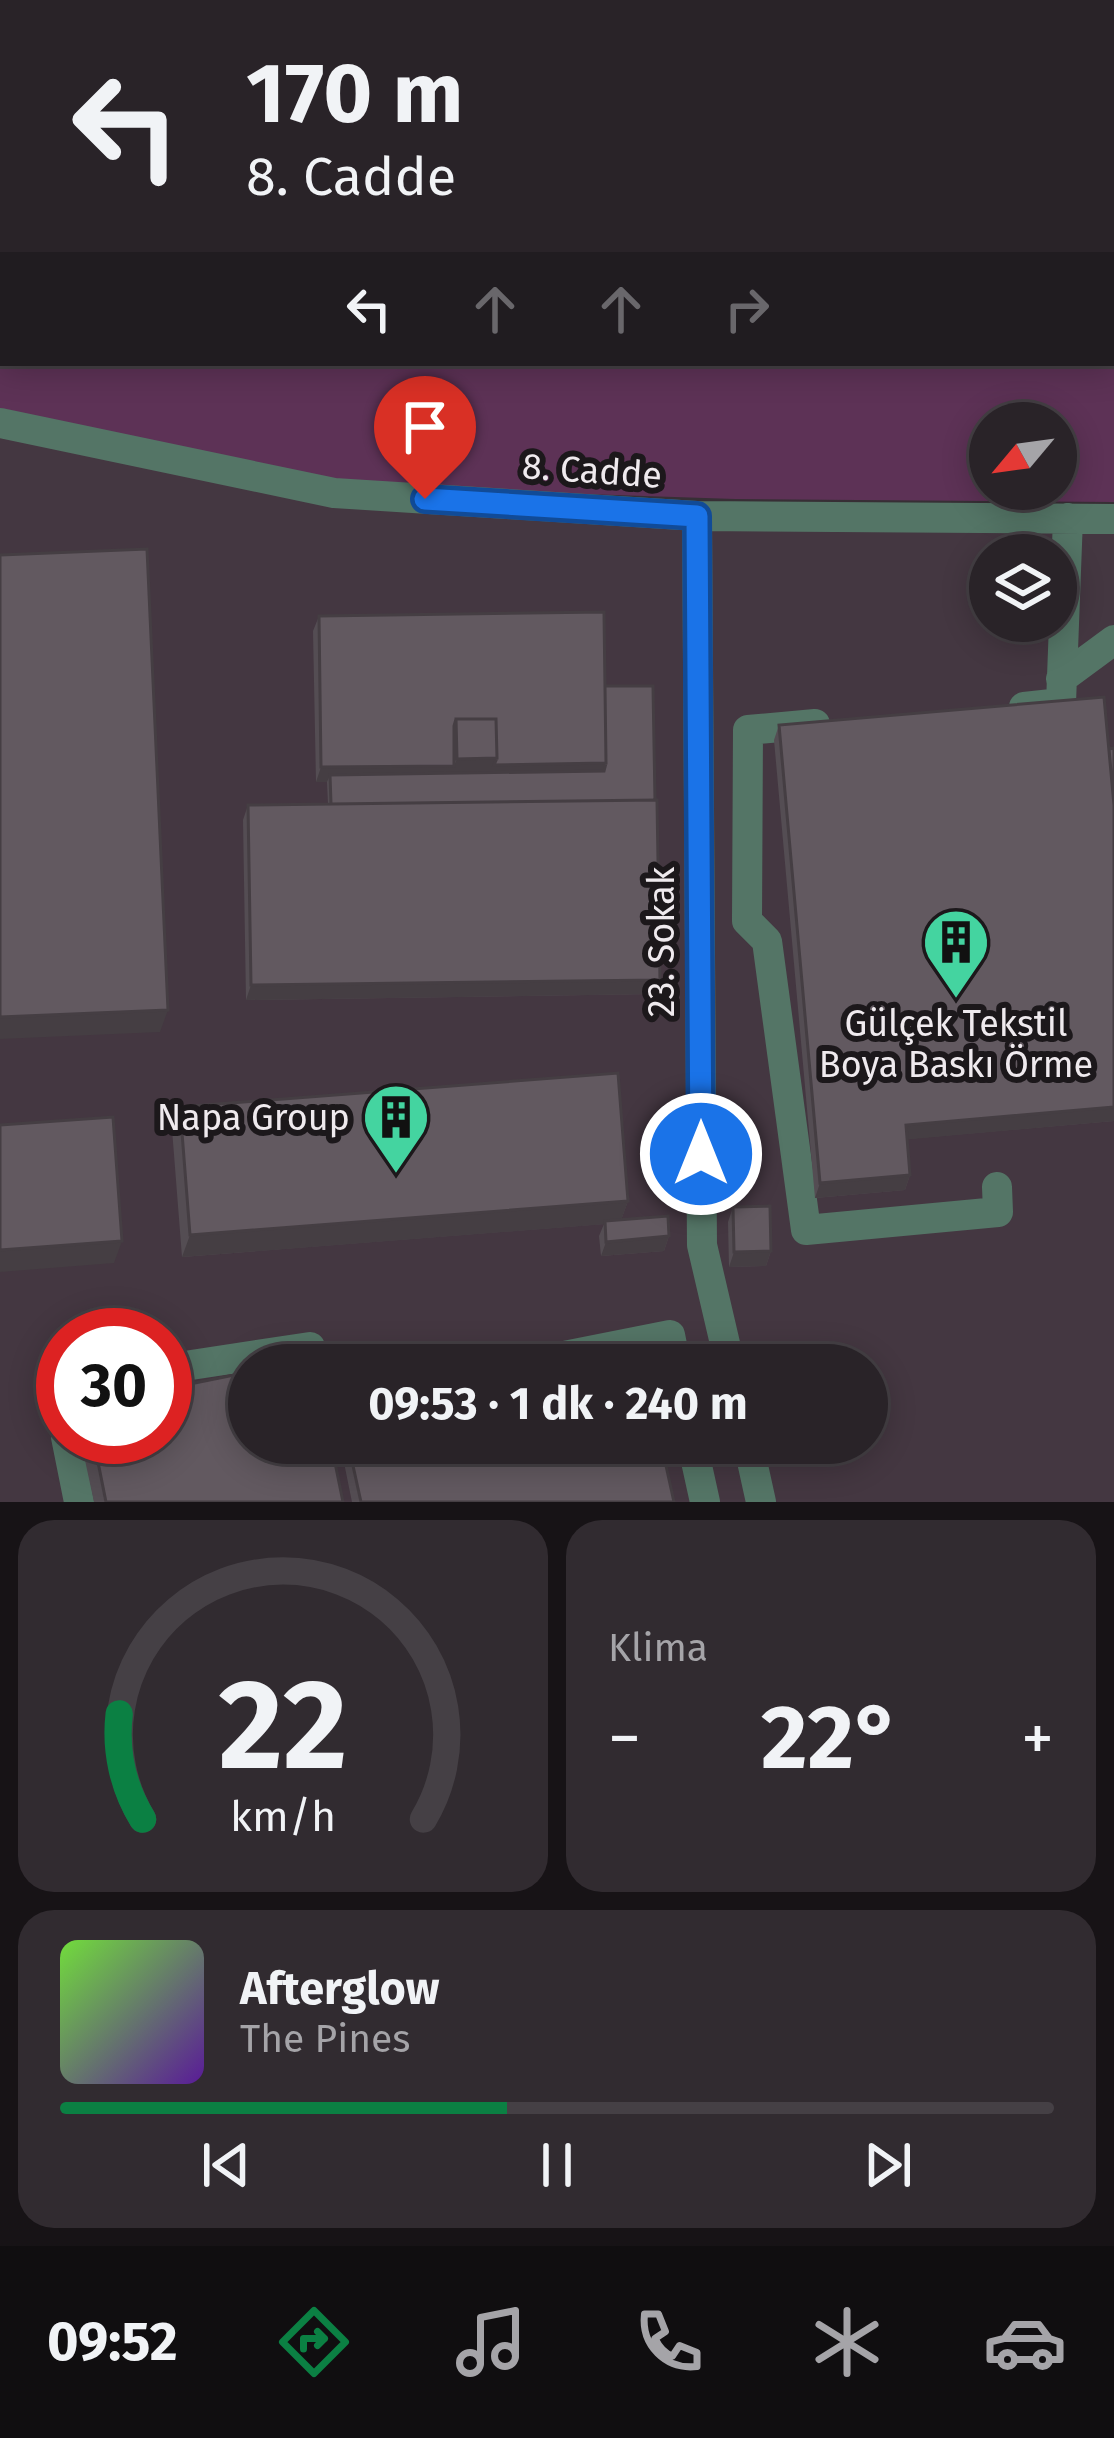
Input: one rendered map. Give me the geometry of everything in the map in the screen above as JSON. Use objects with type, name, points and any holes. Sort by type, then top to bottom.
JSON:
[{"type":"street","name":"8. Cadde","points":[[0,423],[334,493],[697,516],[1114,519]]},
{"type":"street","name":"23. Sokak","points":[[697,516],[702,1245],[725,1344]]},
{"type":"street","points":[[994,709],[1060,704],[1068,518]]},
{"type":"street","points":[[1061,680],[1114,640]]},
{"type":"street","points":[[837,722],[748,730],[747,921],[767,941],[806,1229],[998,1212],[998,1186]]},
{"type":"street","points":[[624,1344],[670,1335],[672,1344]]},
{"type":"street","points":[[192,1365],[228,1359]]},
{"type":"street","points":[[71,1464],[79,1502]]},
{"type":"street","points":[[697,1464],[705,1502]]},
{"type":"street","points":[[753,1464],[761,1502]]},
{"type":"shaded area","points":[[0,366],[1114,366],[1114,502],[1077,502],[1077,402],[969,402],[969,501],[735,499],[338,486],[0,408]]},
{"type":"shaded area","points":[[0,418],[338,496],[969,504],[969,510],[1077,510],[1077,504],[1114,504],[1114,1502],[0,1502]]},
{"type":"building","points":[[147,549],[168,1010],[0,1017],[0,555]]},
{"type":"building","points":[[604,612],[606,763],[494,765],[496,719],[456,719],[454,766],[321,767],[319,616]]},
{"type":"building","points":[[605,686],[653,686],[655,800],[331,804],[330,775],[604,771]]},
{"type":"building","name":"Gülçek Tekstil Boya Baskı Örme","points":[[1104,697],[1114,805],[1114,1107],[906,1125],[910,1175],[820,1183],[779,725]]},
{"type":"building","points":[[456,719],[496,719],[497,758],[457,759]]},
{"type":"building","points":[[1114,748],[1114,805],[1109,749]]},
{"type":"building","points":[[657,800],[660,980],[251,985],[248,805]]},
{"type":"building","name":"Napa Group","points":[[618,1073],[628,1201],[190,1235],[180,1107]]},
{"type":"building","points":[[113,1117],[122,1241],[0,1250],[0,1125]]},
{"type":"building","points":[[770,1206],[771,1251],[734,1252],[733,1207]]},
{"type":"building","points":[[668,1216],[669,1236],[606,1242],[605,1221]]},
{"type":"building","points":[[228,1376],[228,1464],[335,1464],[343,1502],[106,1502],[98,1464],[192,1464],[192,1384]]},
{"type":"building","points":[[353,1464],[666,1464],[674,1502],[361,1502]]},
{"type":"place","name":"Gülçek Tekstil Boya Baskı Örme","points":[[956,1001]]},
{"type":"place","name":"Napa Group","points":[[396,1176]]},
{"type":"route","points":[[425,499],[697,516],[701,1154]]}]
